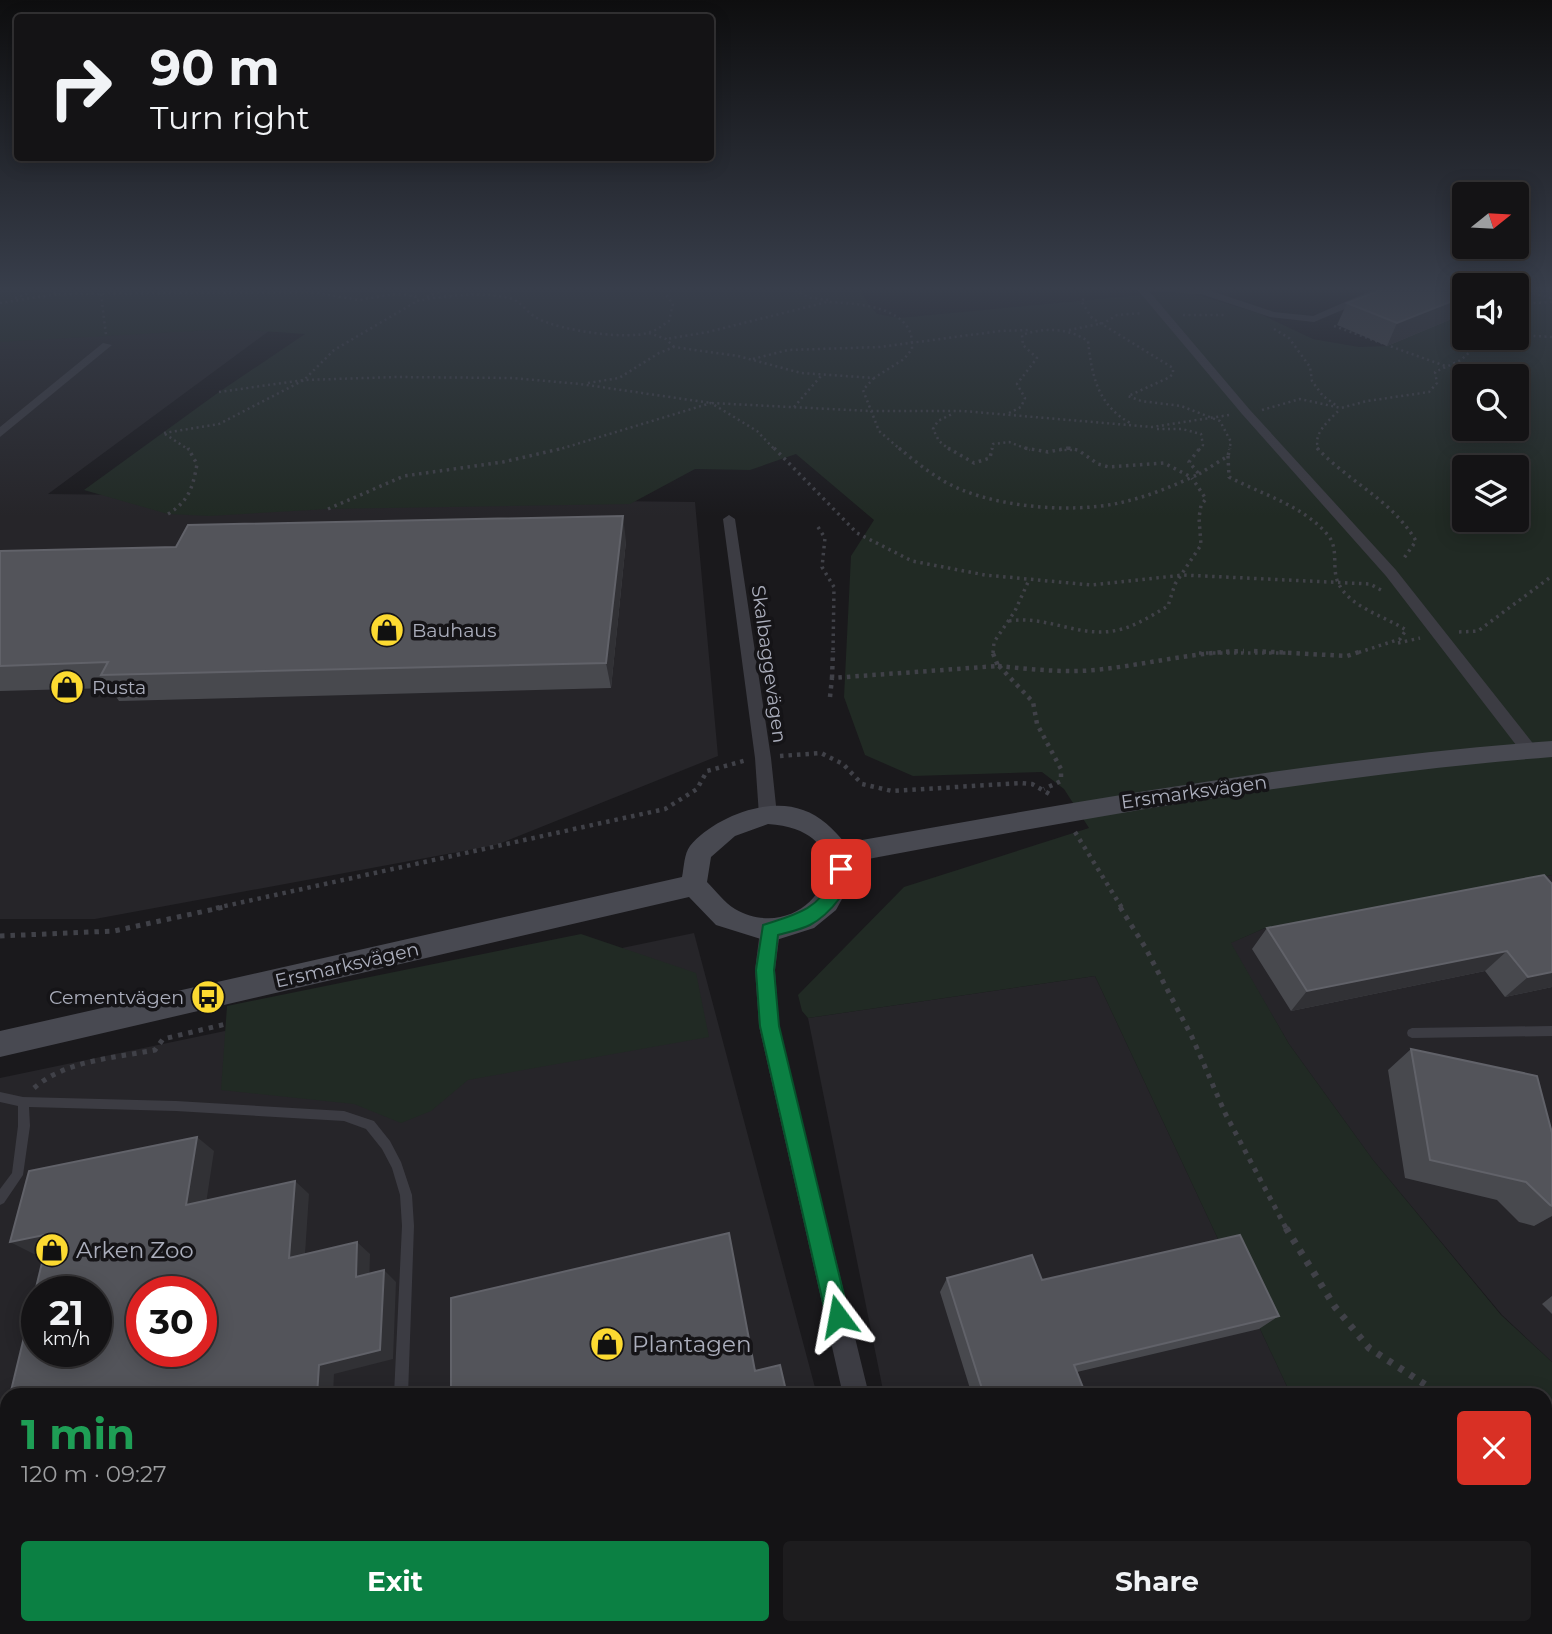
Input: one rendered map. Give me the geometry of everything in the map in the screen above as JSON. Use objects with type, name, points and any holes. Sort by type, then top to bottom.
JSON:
[{"type":"main road","name":"Ersmarksvägen","points":[[839,854],[1148,797],[1354,769],[1540,749]]},
{"type":"main road","points":[[768,815],[797,817],[821,832],[839,854],[840,879],[827,902],[805,920],[770,931],[725,917],[694,885],[699,853],[726,829],[768,815]]},
{"type":"main road","name":"Ersmarksvägen","points":[[0,1044],[694,885]]},
{"type":"street","points":[[0,433],[84,364]]},
{"type":"street","points":[[1205,364],[1391,573],[1438,633],[1540,749]]},
{"type":"street","name":"Skalbaggevägen","points":[[729,519],[768,815]]},
{"type":"street","points":[[770,931],[765,970],[769,1026],[854,1388]]},
{"type":"lane","points":[[1412,1033],[1552,1031]]},
{"type":"lane","points":[[0,1097],[23,1102],[176,1106],[344,1116],[370,1125],[397,1166],[406,1195],[408,1226],[401,1388]]},
{"type":"lane","points":[[0,1199],[17,1175],[24,1126],[23,1102]]},
{"type":"path","points":[[168,514],[183,505],[194,481],[197,464],[187,447],[164,433],[219,424],[304,380],[320,364]]},
{"type":"path","points":[[580,384],[619,377],[640,364]]},
{"type":"path","points":[[769,364],[821,376],[874,378]]},
{"type":"path","points":[[896,364],[874,378],[863,390],[879,431],[943,481],[989,499],[1081,508],[1117,504],[1154,494],[1192,478],[1228,456]]},
{"type":"path","points":[[1000,414],[1012,413],[1021,407],[1025,398],[1017,384],[1023,373],[1035,364]]},
{"type":"path","points":[[1091,364],[1093,381],[1101,399],[1115,416],[1139,426],[1182,429],[1201,434],[1203,445],[1189,462],[1199,474]]},
{"type":"path","points":[[1166,364],[1173,368],[1173,374],[1167,379],[1133,391],[1128,396],[1141,401],[1181,406],[1220,421],[1231,442],[1228,477],[1293,508],[1324,531],[1334,543],[1337,581],[1348,596],[1406,631],[1400,639],[1382,647]]},
{"type":"path","points":[[1308,364],[1317,389],[1341,408]]},
{"type":"path","points":[[1441,364],[1449,367]]},
{"type":"path","points":[[219,392],[304,380],[396,377],[513,378],[580,384],[711,403],[870,411],[963,411],[1152,427],[1245,412],[1300,399],[1341,408],[1367,401],[1429,392],[1437,383],[1436,372],[1454,364]]},
{"type":"path","points":[[793,407],[821,376]]},
{"type":"path","points":[[328,509],[404,476],[503,462],[565,447],[711,403],[757,430],[857,533],[912,561],[985,575],[1091,585],[1183,575],[1370,584],[1390,595]]},
{"type":"path","points":[[1341,408],[1321,429],[1316,437],[1316,447],[1326,460],[1375,493],[1408,523],[1416,541],[1409,554],[1391,573],[1370,584]]},
{"type":"path","points":[[963,411],[947,415],[938,421],[933,429],[943,445],[974,463],[990,458],[993,444],[999,441],[1041,452],[1068,448],[1078,450],[1098,464],[1109,467],[1164,463],[1180,469],[1192,478],[1206,499],[1201,505],[1199,518],[1201,545],[1175,584],[1168,606],[1129,627],[1110,632],[1092,632],[1026,617],[1009,621]]},
{"type":"path","points":[[817,507],[825,501]]},
{"type":"path","points":[[818,527],[825,538],[822,567],[834,587],[830,697]]},
{"type":"path","points":[[832,678],[998,666],[1066,672],[1097,670],[1204,652],[1251,651],[1346,656],[1438,633],[1478,631],[1552,576]]},
{"type":"path","points":[[1029,580],[1009,621],[993,642],[992,654],[998,666],[1032,702],[1037,724],[1061,769],[1061,781],[1044,789]]},
{"type":"path","points":[[0,936],[114,932],[665,808],[697,789],[707,771],[725,764],[762,758],[821,753],[843,764],[862,784],[892,791],[1021,783],[1044,789],[1054,797]]},
{"type":"path","points":[[1073,829],[1145,947],[1192,1037],[1225,1112],[1283,1223],[1335,1307],[1369,1348],[1430,1388]]},
{"type":"path","points":[[23,1102],[40,1080],[66,1070],[155,1050],[163,1039],[226,1024]]},
{"type":"shaded area","points":[[0,364],[224,364],[48,494],[695,502],[718,756],[496,845],[95,919],[0,919]]},
{"type":"shaded area","points":[[260,364],[1452,364],[1452,441],[1529,441],[1529,364],[1552,364],[1552,875],[1265,928],[1231,943],[1289,1044],[1373,1160],[1501,1315],[1552,1362],[1552,1388],[1288,1388],[1095,976],[808,1018],[802,1011],[798,995],[904,887],[1089,828],[1064,789],[1042,772],[913,776],[865,755],[844,697],[851,556],[874,520],[796,454],[750,470],[695,469],[630,504],[328,509],[209,516],[168,514],[84,490]]},
{"type":"shaded area","points":[[1552,875],[1552,1362],[1502,1315],[1373,1160],[1289,1044],[1230,943],[1265,928]]},
{"type":"shaded area","points":[[694,933],[815,1388],[0,1388],[0,1078]]},
{"type":"shaded area","points":[[581,934],[696,973],[709,1037],[468,1080],[431,1111],[401,1123],[354,1104],[221,1090],[227,1006]]},
{"type":"shaded area","points":[[1095,976],[1288,1388],[883,1388],[808,1018]]},
{"type":"building","name":"Bauhaus","points":[[623,516],[606,663],[101,675],[108,662],[0,666],[0,551],[176,547],[188,525]]},
{"type":"building","points":[[1544,875],[1552,884],[1552,972],[1528,977],[1507,951],[1307,991],[1267,928]]},
{"type":"building","points":[[1411,1049],[1537,1076],[1552,1133],[1552,1206],[1526,1182],[1430,1160]]},
{"type":"building","points":[[197,1137],[186,1205],[295,1181],[289,1258],[357,1242],[356,1277],[384,1270],[380,1350],[319,1365],[317,1388],[12,1388],[21,1350],[21,1367],[112,1367],[112,1276],[39,1276],[49,1234],[10,1242],[29,1171]]},
{"type":"building","name":"Plantagen","points":[[729,1233],[755,1371],[780,1365],[785,1388],[451,1388],[451,1298]]},
{"type":"building","points":[[1240,1235],[1279,1316],[1074,1365],[1083,1388],[982,1388],[947,1278],[1032,1255],[1042,1280]]},
{"type":"place","name":"Bauhaus","points":[[387,630]]},
{"type":"place","name":"Rusta","points":[[67,687]]},
{"type":"place","name":"Cementvägen","points":[[208,997]]},
{"type":"place","name":"Arken Zoo","points":[[52,1250]]},
{"type":"place","name":"Plantagen","points":[[607,1344]]},
{"type":"route","points":[[838,1316],[769,1026],[765,970],[770,931],[805,920],[827,902],[840,879],[841,869]]}]
